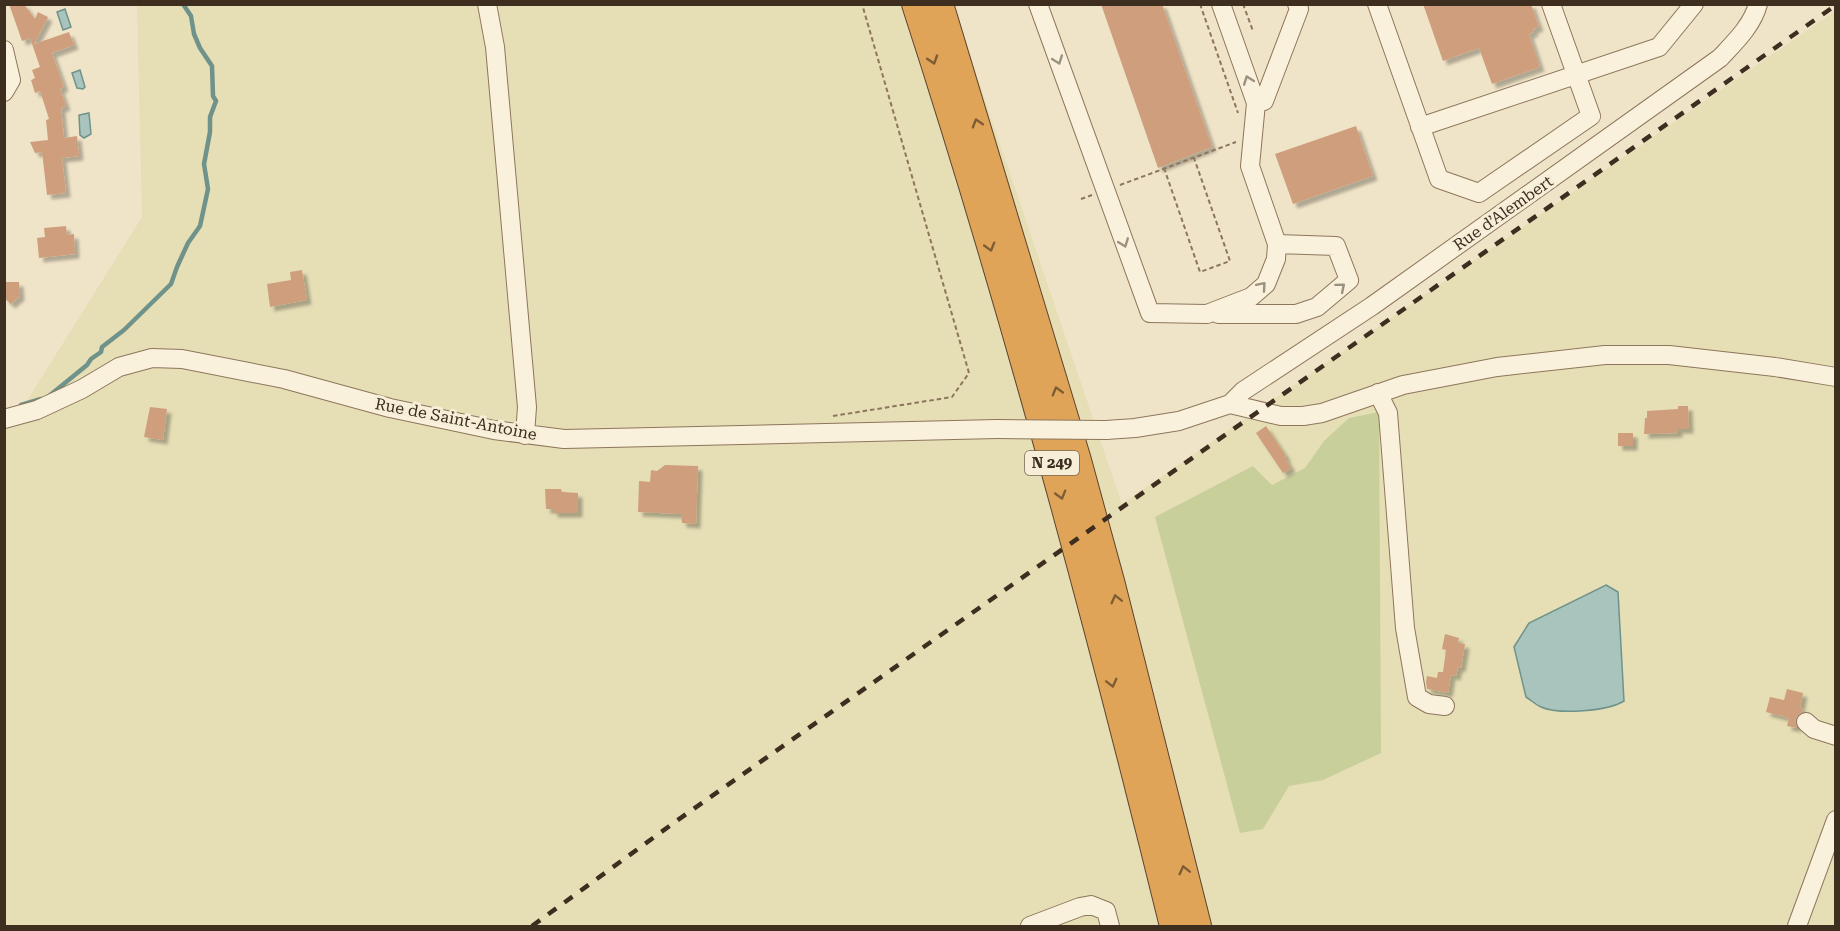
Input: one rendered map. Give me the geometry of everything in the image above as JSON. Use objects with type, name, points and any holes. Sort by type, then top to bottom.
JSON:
[{"type":"highway","name":"N 249","points":[[915,4],[990,248],[1078,554],[1173,927]]},
{"type":"highway","name":"N 249","points":[[943,9],[1077,457],[1112,585],[1198,927]]},
{"type":"street","points":[[487,4],[495,47],[527,407],[525,435]]},
{"type":"street","points":[[1038,4],[1150,314],[1296,314],[1317,307],[1349,280],[1336,246],[1277,244]]},
{"type":"street","points":[[1207,314],[1251,297],[1266,284],[1276,259],[1277,244],[1250,166],[1256,103],[1221,4]]},
{"type":"street","points":[[1256,103],[1264,101],[1299,9],[1297,4]]},
{"type":"street","points":[[1377,4],[1439,179],[1479,193],[1591,117],[1551,4]]},
{"type":"street","name":"Rue d’Alembert","points":[[1230,404],[1243,391],[1372,306],[1720,58],[1740,38],[1756,12],[1758,4]]},
{"type":"street","points":[[1420,127],[1659,47],[1690,6]]},
{"type":"street","points":[[4,50],[11,80],[4,92]]},
{"type":"street","points":[[1230,404],[1281,416],[1303,416],[1322,413],[1403,385],[1497,367],[1605,355],[1669,355],[1775,367],[1835,377],[1836,392]]},
{"type":"street","name":"Rue de Saint-Antoine","points":[[4,419],[37,410],[82,389],[119,368],[152,358],[182,359],[284,379],[390,408],[494,430],[564,439],[997,429],[1106,430],[1179,421],[1230,404]]},
{"type":"street","points":[[1378,393],[1388,413],[1405,628],[1417,697],[1429,704],[1445,706]]},
{"type":"street","points":[[1806,722],[1814,729],[1836,736]]},
{"type":"street","points":[[1797,927],[1836,820]]},
{"type":"street","points":[[1030,927],[1080,907],[1091,905],[1108,919]]},
{"type":"path","points":[[825,432],[834,415],[952,398],[969,373],[862,4]]},
{"type":"path","points":[[1200,4],[1239,116]]},
{"type":"path","points":[[1243,4],[1253,32]]},
{"type":"path","points":[[1081,199],[1253,136]]},
{"type":"path","points":[[1164,168],[1200,272],[1230,261],[1194,158]]},
{"type":"shaded area","points":[[137,5],[953,5],[1122,504],[1835,11],[1835,926],[5,926],[5,417],[23,407],[142,217]]},
{"type":"green space","points":[[1379,412],[1381,753],[1323,780],[1289,786],[1263,829],[1240,833],[1155,517],[1253,466],[1272,485],[1305,468],[1324,441],[1349,418]]},
{"type":"water","points":[[65,9],[71,27],[63,30],[57,12]]},
{"type":"water","points":[[80,70],[85,87],[83,89],[77,88],[72,73]]},
{"type":"water","points":[[89,113],[91,134],[84,138],[80,135],[79,115]]},
{"type":"water","points":[[1606,585],[1618,592],[1624,701],[1607,707],[1583,711],[1559,711],[1539,706],[1526,697],[1514,647],[1529,623]]},
{"type":"building","points":[[9,4],[24,4],[35,19],[38,12],[48,17],[34,44],[69,32],[74,45],[52,53],[64,87],[60,89],[66,106],[61,108],[64,138],[77,136],[79,156],[62,158],[66,193],[47,195],[42,152],[35,153],[30,142],[48,140],[46,120],[49,119],[40,91],[35,93],[31,80],[35,78],[32,70],[40,67],[30,38],[22,41]]},
{"type":"building","points":[[1101,4],[1162,4],[1212,147],[1158,168]]},
{"type":"building","points":[[1423,4],[1531,4],[1539,27],[1533,29],[1534,32],[1529,34],[1540,67],[1492,84],[1479,48],[1443,61]]},
{"type":"building","points":[[1356,126],[1373,176],[1293,204],[1275,154]]},
{"type":"building","points":[[66,226],[67,235],[74,234],[75,254],[39,258],[37,238],[45,237],[44,228]]},
{"type":"building","points":[[302,270],[307,300],[270,307],[267,284],[291,280],[290,272]]},
{"type":"building","points":[[4,282],[19,282],[20,296],[11,304],[4,298]]},
{"type":"building","points":[[1678,406],[1688,406],[1689,429],[1678,429],[1678,433],[1644,434],[1647,411],[1678,409]]},
{"type":"building","points":[[150,407],[167,409],[163,440],[144,437]]},
{"type":"building","points":[[1266,426],[1286,456],[1291,468],[1283,473],[1256,433]]},
{"type":"building","points":[[1618,433],[1633,433],[1633,446],[1618,446]]},
{"type":"building","points":[[665,465],[698,466],[696,524],[682,523],[681,514],[638,512],[639,481],[650,482],[651,470],[657,471]]},
{"type":"building","points":[[545,489],[561,489],[562,492],[578,493],[578,513],[553,513],[553,509],[546,509]]},
{"type":"building","points":[[1445,634],[1459,638],[1458,643],[1465,644],[1461,668],[1458,667],[1456,676],[1451,675],[1448,693],[1427,689],[1426,682],[1427,676],[1437,678],[1438,672],[1443,672],[1446,650],[1442,649]]},
{"type":"building","points":[[1787,689],[1803,693],[1800,708],[1804,709],[1795,719],[1797,728],[1787,726],[1789,718],[1766,712],[1770,697],[1784,700]]},
{"type":"waterway","points":[[49,396],[87,365],[101,352],[102,347],[124,330],[171,284],[188,243],[200,226],[208,189],[204,164],[210,132],[210,117],[216,101],[213,96],[212,66],[200,48],[194,34],[191,16],[183,4]]},
{"type":"waterway","points":[[21,405],[41,399]]},
{"type":"railway","points":[[532,926],[675,822],[1836,5]]}]
